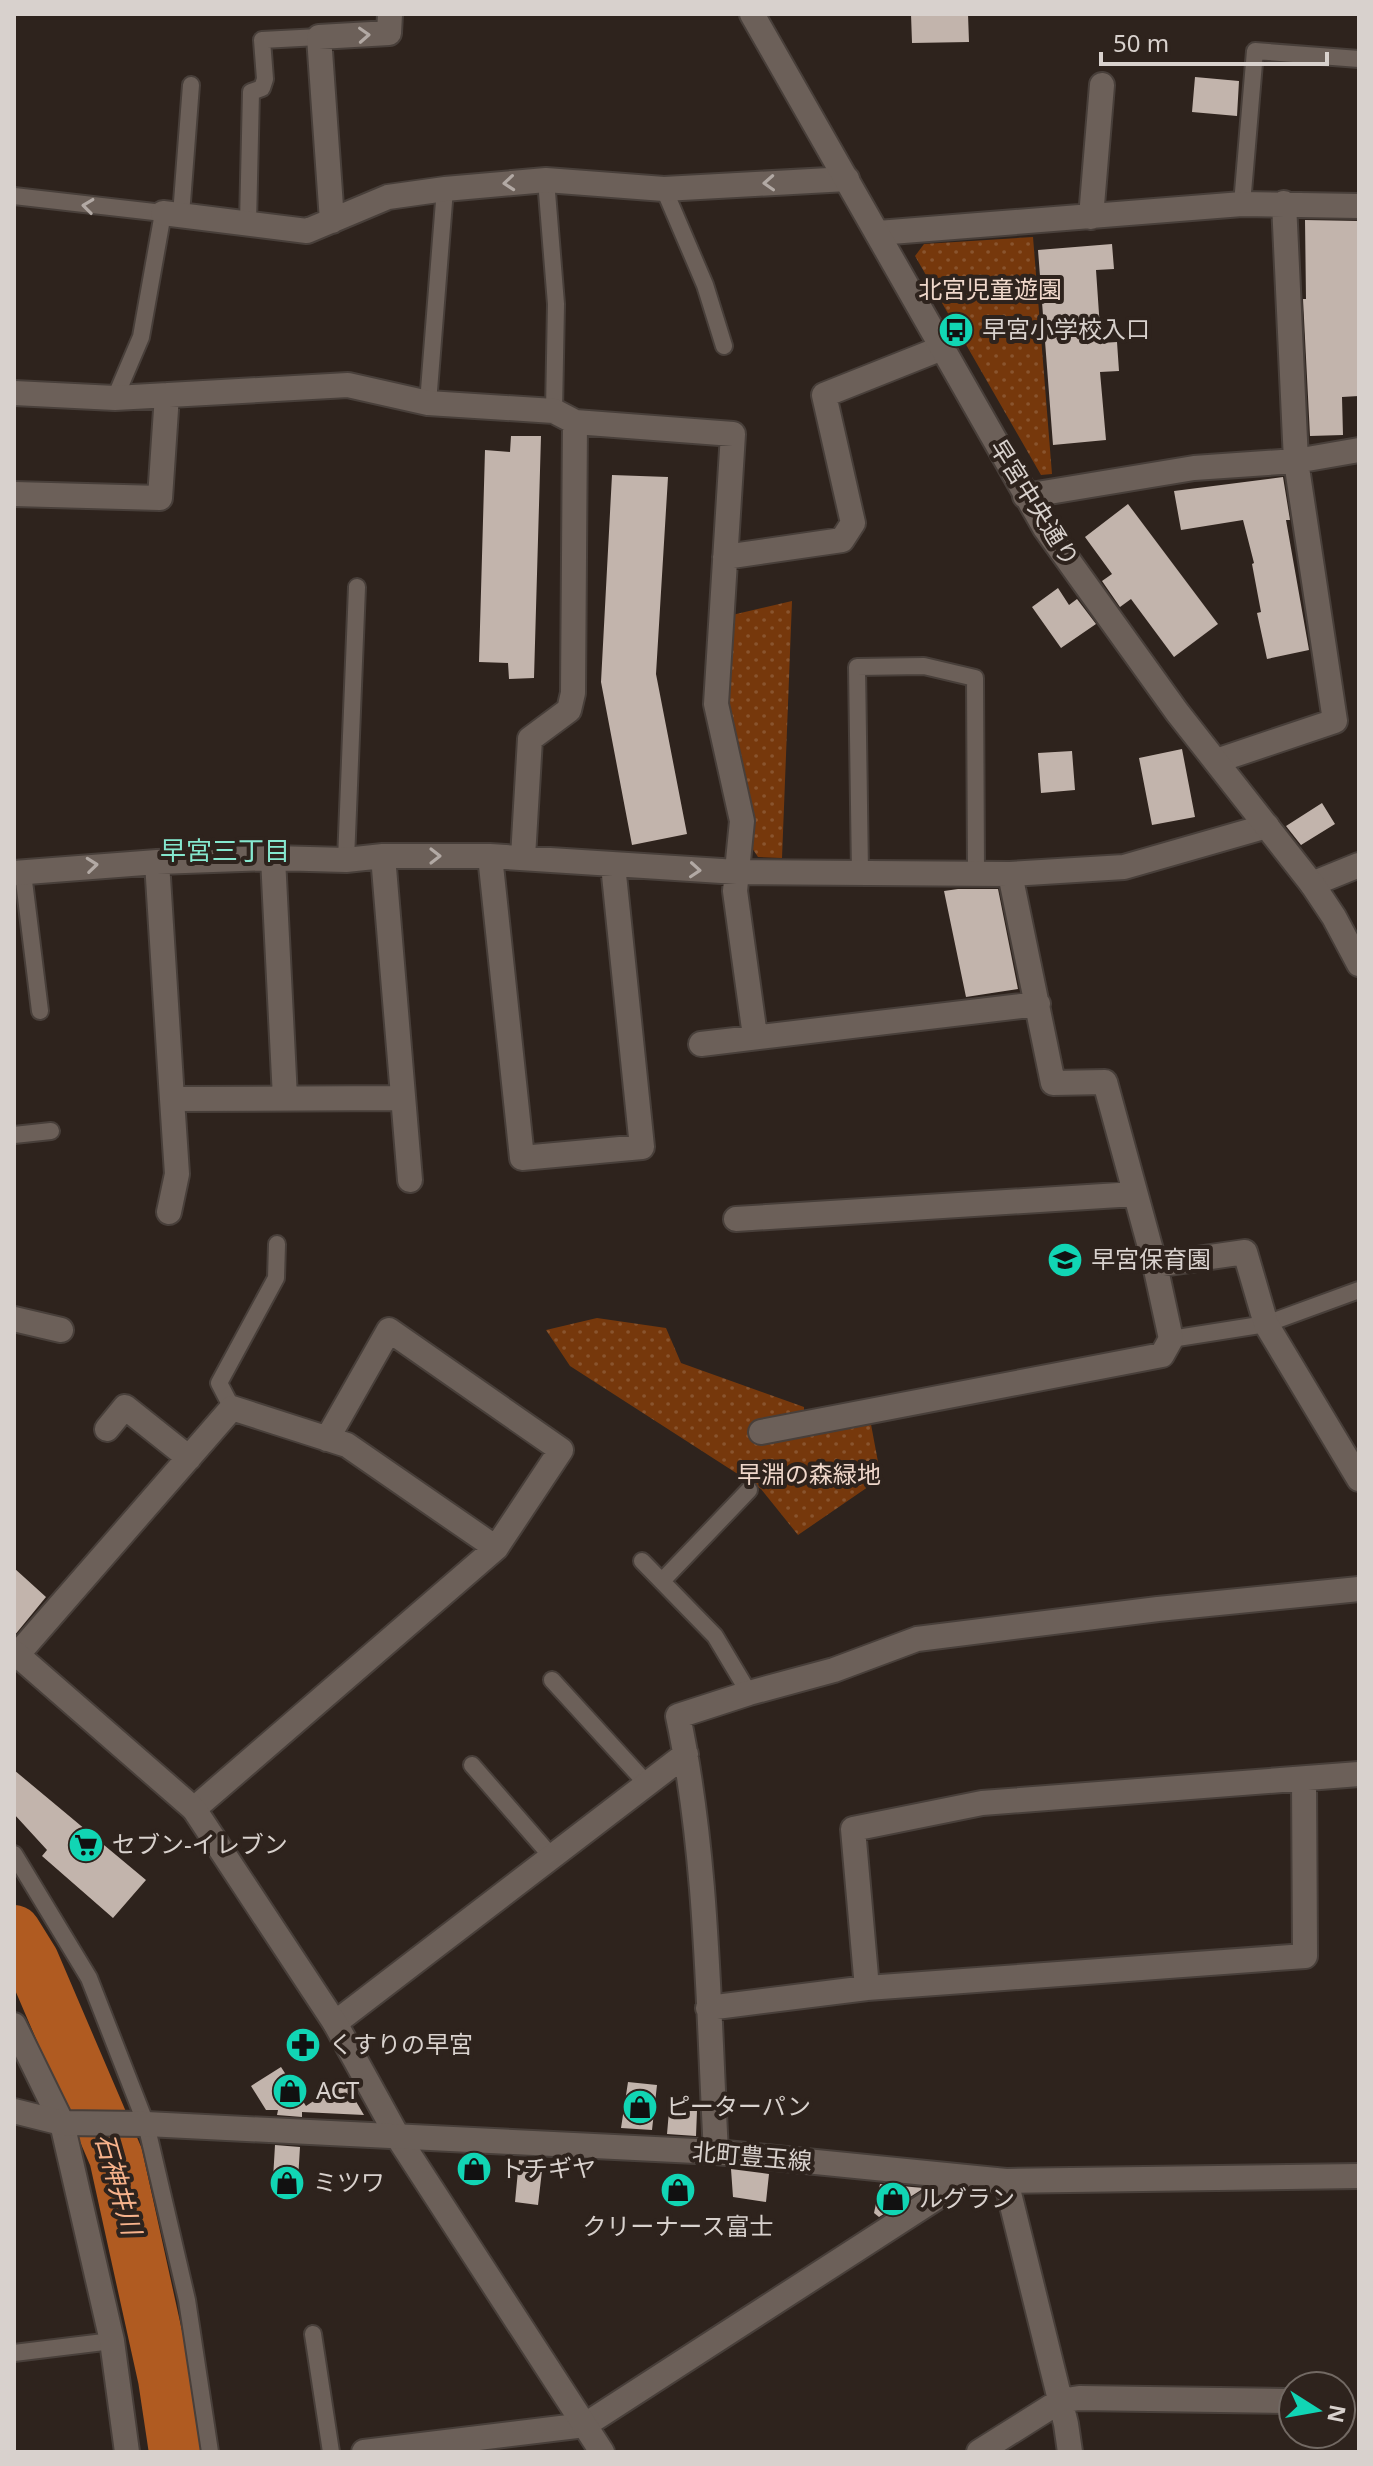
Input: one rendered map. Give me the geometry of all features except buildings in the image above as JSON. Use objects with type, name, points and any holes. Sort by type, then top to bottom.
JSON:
[{"type":"street","points":[[332,221],[319,37],[389,33],[390,14]]},
{"type":"street","name":"早宮中央通り","points":[[752,14],[1025,496],[1177,712],[1312,884],[1359,964]]},
{"type":"street","points":[[1091,217],[1102,85]]},
{"type":"street","points":[[172,214],[307,231],[388,197],[445,189],[546,180],[664,189],[847,179]]},
{"type":"street","points":[[1216,761],[1347,718],[1296,461],[1284,203]]},
{"type":"street","points":[[878,233],[1242,204],[1359,206]]},
{"type":"street","points":[[725,557],[842,540],[853,523],[824,395],[942,348]]},
{"type":"street","points":[[14,393],[115,398],[348,385],[428,403],[554,411],[575,422],[733,434],[716,704],[742,821],[735,891],[755,1036]]},
{"type":"street","points":[[14,494],[160,498],[167,395]]},
{"type":"street","points":[[523,857],[530,739],[569,710],[573,693],[575,422]]},
{"type":"street","points":[[1025,496],[1194,468],[1296,461],[1359,450]]},
{"type":"street","points":[[19,873],[157,862],[490,856],[737,872],[1010,874],[1124,867],[1267,826]]},
{"type":"street","points":[[383,856],[410,1180]]},
{"type":"street","points":[[490,856],[522,1158],[642,1147],[613,865]]},
{"type":"street","points":[[273,858],[285,1098]]},
{"type":"street","points":[[157,862],[177,1174],[169,1212]]},
{"type":"street","points":[[1312,884],[1359,865]]},
{"type":"street","points":[[761,1432],[1162,1355],[1171,1339],[1155,1265],[1105,1082],[1053,1083],[1010,874]]},
{"type":"street","points":[[701,1044],[1038,1004]]},
{"type":"street","points":[[172,1099],[403,1098]]},
{"type":"street","points":[[736,1219],[1135,1194]]},
{"type":"street","points":[[1155,1265],[1245,1252],[1266,1324],[1359,1479]]},
{"type":"street","points":[[14,1319],[61,1330]]},
{"type":"street","points":[[194,1809],[496,1548],[561,1450],[389,1330],[327,1439]]},
{"type":"street","points":[[107,1429],[125,1407],[189,1458]]},
{"type":"street","points":[[496,1548],[347,1445],[232,1408],[16,1654],[194,1809],[335,2023],[399,2139],[602,2452]]},
{"type":"street","points":[[716,2152],[698,1853],[686,1754],[678,1716],[834,1670],[917,1639],[1158,1609],[1359,1589]]},
{"type":"street","points":[[335,2023],[686,1754]]},
{"type":"street","points":[[867,1988],[853,1829],[982,1803],[1359,1774]]},
{"type":"street","points":[[708,2008],[867,1988],[1305,1956],[1304,1779]]},
{"type":"street","points":[[14,2025],[62,2123],[112,2341],[127,2452]]},
{"type":"street","points":[[14,2111],[62,2123]]},
{"type":"street","name":"北町豊玉線","points":[[62,2123],[146,2124],[399,2139],[716,2152],[1006,2181],[1359,2176]]},
{"type":"street","points":[[364,2452],[585,2425],[967,2178]]},
{"type":"street","points":[[1006,2181],[1070,2452]]},
{"type":"street","points":[[979,2452],[1060,2401],[1079,2398],[1277,2401]]},
{"type":"lane","points":[[248,223],[251,92],[262,88],[265,79],[262,40],[319,37]]},
{"type":"lane","points":[[1242,204],[1255,51],[1359,59]]},
{"type":"lane","points":[[115,398],[141,337],[172,214],[191,85]]},
{"type":"lane","points":[[546,180],[556,304],[554,411]]},
{"type":"lane","points":[[428,403],[445,189]]},
{"type":"lane","points":[[664,189],[705,285],[724,346]]},
{"type":"lane","points":[[14,196],[172,214]]},
{"type":"lane","points":[[346,860],[357,587]]},
{"type":"lane","points":[[860,873],[857,667],[924,666],[975,678],[976,873]]},
{"type":"lane","points":[[19,873],[40,1011]]},
{"type":"lane","points":[[14,1135],[51,1131]]},
{"type":"lane","points":[[232,1408],[219,1383],[276,1278],[277,1244]]},
{"type":"lane","points":[[1171,1339],[1266,1324],[1359,1290]]},
{"type":"lane","points":[[662,1581],[749,1490]]},
{"type":"lane","points":[[642,1561],[715,1636],[749,1693]]},
{"type":"lane","points":[[552,1680],[647,1784]]},
{"type":"lane","points":[[472,1765],[552,1857]]},
{"type":"lane","points":[[14,1854],[89,1978],[146,2124],[187,2300],[210,2452]]},
{"type":"lane","points":[[313,2334],[331,2452]]},
{"type":"lane","points":[[14,2353],[112,2341]]},
{"type":"green space","name":"北宮児童遊園","points":[[1033,237],[1052,474],[1041,475],[915,256],[924,244]]},
{"type":"green space","points":[[792,601],[782,858],[758,857],[748,842],[726,699],[732,615]]},
{"type":"green space","name":"早淵の森緑地","points":[[597,1318],[666,1328],[681,1363],[804,1407],[804,1432],[870,1419],[881,1478],[798,1535],[761,1489],[570,1366],[546,1330]]},
{"type":"waterway","name":"石神井川","points":[[14,1932],[32,1961],[116,2157],[165,2379],[176,2452]]},
{"type":"place","name":"早宮小学校入口","points":[[956,330]]},
{"type":"place","name":"早宮保育園","points":[[1065,1260]]},
{"type":"place","name":"セブン-イレブン","points":[[86,1845]]},
{"type":"place","name":"くすりの早宮","points":[[303,2045]]},
{"type":"place","name":"ACT","points":[[290,2091]]},
{"type":"place","name":"ピーターパン","points":[[640,2107]]},
{"type":"place","name":"トチギヤ","points":[[474,2169]]},
{"type":"place","name":"ミツワ","points":[[287,2183]]},
{"type":"place","name":"クリーナース富士","points":[[678,2190]]},
{"type":"place","name":"ルグラン","points":[[893,2199]]},
{"type":"district","name":"早宮三丁目","points":[[225,851]]}]
